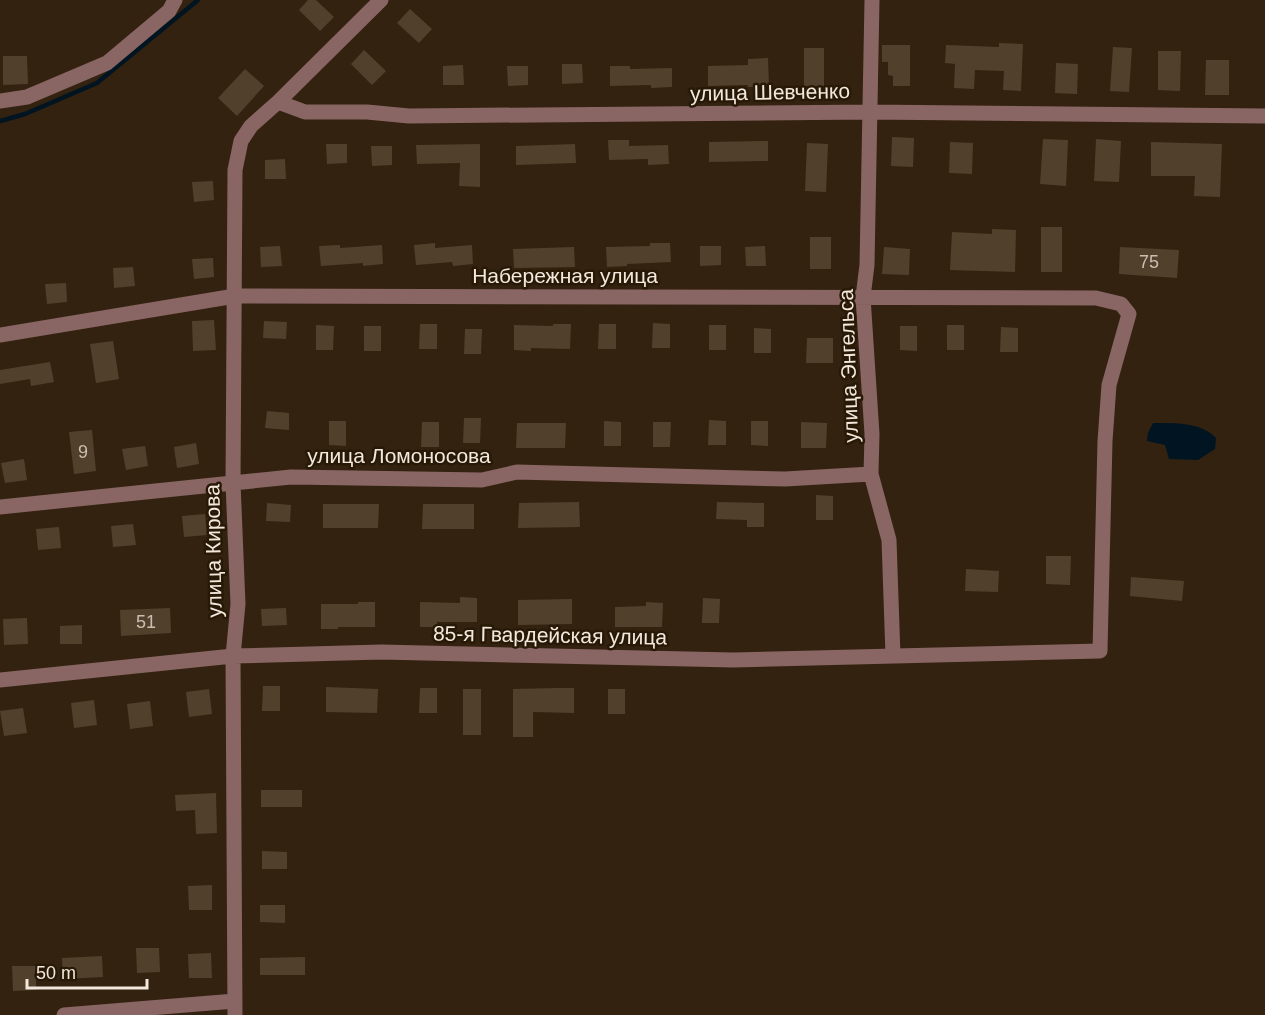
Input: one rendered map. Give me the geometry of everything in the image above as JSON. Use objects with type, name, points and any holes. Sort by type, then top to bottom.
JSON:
[{"type":"street","points":[[0,101],[27,97],[107,63],[169,11],[175,0]]},
{"type":"street","name":"улица Кирова","points":[[235,1008],[233,656],[238,604],[233,483],[235,170],[241,141],[251,126],[381,0]]},
{"type":"street","name":"улица Энгельса","points":[[872,0],[867,265],[862,297],[872,434],[871,474],[889,540],[893,656]]},
{"type":"street","name":"улица Шевченко","points":[[278,102],[305,112],[367,112],[409,116],[870,112],[1265,116]]},
{"type":"street","name":"Набережная улица","points":[[0,335],[235,296],[1096,298],[1121,304],[1129,314],[1109,385],[1105,441],[1100,651]]},
{"type":"street","name":"улица Ломоносова","points":[[0,507],[291,477],[482,480],[517,472],[785,479],[871,474]]},
{"type":"street","name":"85-я Гвардейская улица","points":[[0,680],[233,656],[381,652],[733,660],[1100,651]]},
{"type":"street","points":[[64,1015],[235,1008]]},
{"type":"water","points":[[1153,423],[1187,424],[1203,429],[1216,438],[1215,449],[1198,460],[1169,459],[1165,445],[1147,441]]},
{"type":"building","points":[[308,0],[316,0],[334,17],[320,31],[299,10]]},
{"type":"building","points":[[410,9],[432,29],[419,43],[397,23]]},
{"type":"building","points":[[999,43],[1023,44],[1021,91],[1003,90],[1004,71],[975,70],[974,89],[954,88],[955,64],[945,63],[946,45],[999,47]]},
{"type":"building","points":[[882,45],[910,45],[910,86],[893,86],[893,76],[888,75],[888,62],[882,62]]},
{"type":"building","points":[[1113,47],[1132,48],[1129,92],[1110,91]]},
{"type":"building","points":[[804,48],[824,48],[824,86],[804,86]]},
{"type":"building","points":[[364,50],[386,71],[372,85],[351,64]]},
{"type":"building","points":[[1158,51],[1181,51],[1180,91],[1158,90]]},
{"type":"building","points":[[3,56],[27,56],[28,84],[3,85]]},
{"type":"building","points":[[768,58],[769,87],[708,86],[708,66],[748,65],[748,59]]},
{"type":"building","points":[[1206,60],[1229,60],[1229,95],[1205,95]]},
{"type":"building","points":[[1056,63],[1078,64],[1077,94],[1055,93]]},
{"type":"building","points":[[562,64],[582,64],[583,83],[562,84]]},
{"type":"building","points":[[463,65],[464,85],[443,85],[443,66]]},
{"type":"building","points":[[507,66],[528,66],[528,85],[508,86]]},
{"type":"building","points":[[610,66],[630,66],[630,69],[672,68],[672,87],[610,86]]},
{"type":"building","points":[[245,69],[264,86],[237,116],[218,98]]},
{"type":"building","points":[[892,137],[914,138],[913,167],[891,166]]},
{"type":"building","points":[[1043,139],[1068,140],[1066,186],[1040,184]]},
{"type":"building","points":[[1096,139],[1121,141],[1119,182],[1094,181]]},
{"type":"building","points":[[608,140],[629,140],[629,146],[668,145],[669,164],[648,165],[648,159],[609,160]]},
{"type":"building","points":[[768,141],[768,161],[709,162],[709,142]]},
{"type":"building","points":[[950,142],[973,143],[972,174],[949,173]]},
{"type":"building","points":[[1151,142],[1222,144],[1220,197],[1194,196],[1195,176],[1151,176]]},
{"type":"building","points":[[807,143],[828,144],[826,192],[805,191]]},
{"type":"building","points":[[326,144],[347,144],[347,163],[327,164]]},
{"type":"building","points":[[480,144],[480,187],[459,186],[460,163],[417,164],[416,145]]},
{"type":"building","points":[[575,144],[576,163],[516,165],[516,146]]},
{"type":"building","points":[[371,146],[392,146],[392,165],[372,166]]},
{"type":"building","points":[[285,159],[286,179],[265,179],[265,160]]},
{"type":"building","points":[[213,181],[214,200],[194,202],[192,182]]},
{"type":"building","points":[[1041,227],[1062,227],[1062,272],[1041,272]]},
{"type":"building","points":[[992,229],[1016,230],[1015,272],[950,270],[952,232],[992,234]]},
{"type":"building","points":[[810,237],[831,237],[831,269],[810,269]]},
{"type":"building","points":[[435,243],[435,248],[472,245],[473,264],[453,266],[452,262],[416,265],[414,245]]},
{"type":"building","points":[[650,243],[670,243],[671,262],[607,267],[606,247],[650,246]]},
{"type":"building","points":[[340,245],[340,248],[382,245],[383,264],[321,266],[319,246]]},
{"type":"building","points":[[280,246],[282,266],[261,267],[260,247]]},
{"type":"building","points":[[700,246],[721,246],[721,265],[700,266]]},
{"type":"building","points":[[765,246],[766,266],[746,266],[745,247]]},
{"type":"building","points":[[574,247],[575,267],[514,268],[513,249]]},
{"type":"building","points":[[884,247],[910,249],[909,275],[882,274]]},
{"type":"building","points":[[1120,247],[1179,250],[1177,278],[1119,274]]},
{"type":"building","points":[[213,258],[214,277],[194,279],[192,259]]},
{"type":"building","points":[[133,267],[135,286],[114,288],[113,268]]},
{"type":"building","points":[[66,283],[67,302],[47,304],[45,284]]},
{"type":"building","points":[[214,320],[216,350],[193,351],[192,321]]},
{"type":"building","points":[[264,321],[287,322],[286,339],[263,338]]},
{"type":"building","points":[[653,323],[670,324],[670,348],[652,348]]},
{"type":"building","points":[[420,324],[437,324],[437,349],[419,349]]},
{"type":"building","points":[[553,324],[571,324],[570,349],[514,350],[514,325],[553,326]]},
{"type":"building","points":[[599,324],[616,324],[616,349],[598,349]]},
{"type":"building","points":[[316,325],[334,326],[333,350],[316,350]]},
{"type":"building","points":[[709,325],[726,325],[726,350],[709,350]]},
{"type":"building","points":[[947,325],[964,325],[964,350],[947,350]]},
{"type":"building","points":[[364,326],[381,326],[381,351],[364,351]]},
{"type":"building","points":[[900,326],[917,326],[917,351],[900,350]]},
{"type":"building","points":[[1001,327],[1018,328],[1018,352],[1000,352]]},
{"type":"building","points":[[754,328],[771,329],[771,353],[754,353]]},
{"type":"building","points":[[465,329],[482,329],[481,354],[464,354]]},
{"type":"building","points":[[807,338],[833,338],[833,363],[806,363]]},
{"type":"building","points":[[113,341],[119,379],[96,383],[90,344]]},
{"type":"building","points":[[50,362],[54,382],[31,386],[30,379],[0,384],[0,370]]},
{"type":"building","points":[[267,411],[289,413],[289,430],[265,428]]},
{"type":"building","points":[[464,418],[481,418],[480,443],[463,443]]},
{"type":"building","points":[[709,420],[726,421],[726,445],[708,445]]},
{"type":"building","points":[[329,421],[346,421],[346,446],[329,445]]},
{"type":"building","points":[[604,421],[621,422],[621,446],[604,446]]},
{"type":"building","points":[[751,421],[768,421],[768,446],[751,445]]},
{"type":"building","points":[[422,422],[439,422],[439,447],[421,447]]},
{"type":"building","points":[[653,422],[671,422],[670,447],[653,447]]},
{"type":"building","points":[[801,422],[827,423],[826,448],[801,448]]},
{"type":"building","points":[[517,423],[566,423],[565,448],[516,448]]},
{"type":"building","points":[[92,430],[96,471],[74,474],[69,432]]},
{"type":"building","points":[[196,443],[199,464],[177,468],[174,447]]},
{"type":"building","points":[[145,446],[148,466],[126,470],[122,449]]},
{"type":"building","points":[[24,459],[27,480],[5,483],[1,463]]},
{"type":"building","points":[[816,495],[833,496],[833,520],[816,520]]},
{"type":"building","points":[[579,502],[580,527],[518,528],[519,503]]},
{"type":"building","points":[[717,502],[764,503],[764,527],[747,527],[747,520],[716,519]]},
{"type":"building","points":[[267,503],[291,505],[290,522],[266,521]]},
{"type":"building","points":[[323,504],[379,504],[378,528],[323,528]]},
{"type":"building","points":[[423,504],[474,504],[474,529],[422,529]]},
{"type":"building","points":[[205,514],[207,535],[184,537],[182,516]]},
{"type":"building","points":[[133,524],[136,545],[113,547],[111,526]]},
{"type":"building","points":[[59,527],[61,548],[38,550],[36,529]]},
{"type":"building","points":[[1046,556],[1071,556],[1070,585],[1046,584]]},
{"type":"building","points":[[966,569],[999,571],[998,592],[965,591]]},
{"type":"building","points":[[1131,577],[1184,581],[1182,601],[1130,596]]},
{"type":"building","points":[[460,597],[477,598],[477,622],[437,622],[437,627],[420,627],[420,602],[460,603]]},
{"type":"building","points":[[703,598],[720,599],[719,623],[702,623]]},
{"type":"building","points":[[572,599],[572,624],[518,625],[518,600]]},
{"type":"building","points":[[358,602],[375,602],[375,627],[321,629],[321,604],[358,604]]},
{"type":"building","points":[[646,602],[663,603],[662,627],[615,627],[615,607],[646,606]]},
{"type":"building","points":[[170,608],[171,633],[121,636],[120,610]]},
{"type":"building","points":[[286,608],[287,625],[262,626],[261,609]]},
{"type":"building","points":[[27,618],[28,644],[4,645],[3,619]]},
{"type":"building","points":[[82,625],[82,644],[60,644],[60,626]]},
{"type":"building","points":[[263,686],[280,686],[280,711],[262,711]]},
{"type":"building","points":[[326,687],[378,689],[377,713],[326,712]]},
{"type":"building","points":[[420,688],[437,688],[437,713],[419,713]]},
{"type":"building","points":[[574,688],[574,713],[533,712],[533,737],[513,737],[513,689]]},
{"type":"building","points":[[209,689],[212,714],[189,717],[186,692]]},
{"type":"building","points":[[463,689],[481,689],[481,735],[463,735]]},
{"type":"building","points":[[608,689],[625,689],[625,714],[608,714]]},
{"type":"building","points":[[94,700],[97,725],[74,728],[71,703]]},
{"type":"building","points":[[150,701],[153,726],[130,729],[127,704]]},
{"type":"building","points":[[23,708],[27,733],[4,736],[0,711]]},
{"type":"building","points":[[261,790],[302,790],[302,807],[261,807]]},
{"type":"building","points":[[216,793],[217,833],[196,834],[195,810],[176,811],[175,795]]},
{"type":"building","points":[[262,851],[287,852],[287,869],[262,869]]},
{"type":"building","points":[[212,885],[212,910],[189,910],[188,886]]},
{"type":"building","points":[[260,905],[285,905],[285,923],[260,922]]},
{"type":"building","points":[[136,948],[159,948],[160,972],[137,973]]},
{"type":"building","points":[[211,953],[212,978],[189,978],[188,954]]},
{"type":"building","points":[[102,956],[103,977],[63,979],[62,958]]},
{"type":"building","points":[[305,957],[305,975],[260,975],[260,958]]},
{"type":"building","points":[[12,966],[36,966],[36,990],[13,991]]},
{"type":"waterway","points":[[0,121],[25,114],[97,83],[198,0]]}]
